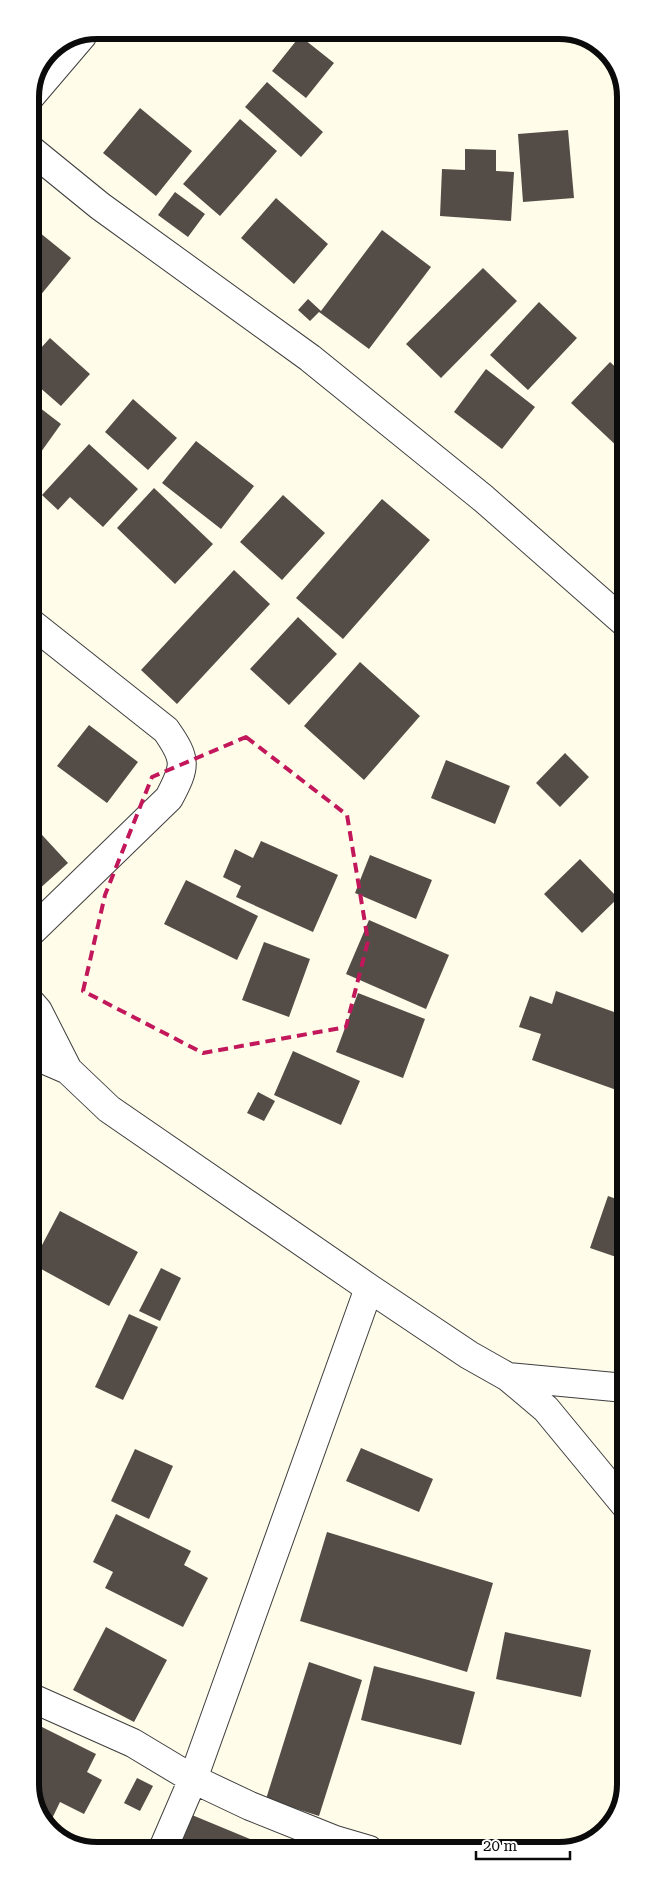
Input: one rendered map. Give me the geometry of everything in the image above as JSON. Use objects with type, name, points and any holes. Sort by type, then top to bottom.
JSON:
[{"type":"street","points":[[40,84],[77,42]]},
{"type":"street","points":[[39,157],[100,206],[310,358],[484,499],[617,616]]},
{"type":"street","points":[[39,629],[166,730],[180,750],[182,773],[169,798],[39,924]]},
{"type":"street","points":[[39,1014],[68,1070]]},
{"type":"street","points":[[39,1057],[68,1070],[110,1109],[368,1288],[469,1355],[508,1377],[546,1409],[617,1495]]},
{"type":"street","points":[[165,1842],[193,1779],[368,1288]]},
{"type":"street","points":[[508,1377],[617,1387]]},
{"type":"street","points":[[39,1701],[133,1743],[193,1779],[250,1806],[342,1842]]},
{"type":"highlighted area","points":[[246,737],[347,815],[368,941],[346,1027],[203,1053],[83,991],[105,895],[152,777]]},
{"type":"building","points":[[298,39],[304,39],[334,63],[306,98],[272,71]]},
{"type":"building","points":[[267,82],[323,132],[301,157],[245,107]]},
{"type":"building","points":[[140,108],[192,151],[156,196],[103,153]]},
{"type":"building","points":[[240,119],[277,151],[220,216],[183,184]]},
{"type":"building","points":[[568,130],[574,198],[523,202],[518,134]]},
{"type":"building","points":[[465,149],[496,150],[496,171],[514,172],[511,221],[440,216],[442,169],[465,170]]},
{"type":"building","points":[[175,192],[205,214],[188,237],[158,215]]},
{"type":"building","points":[[276,198],[328,244],[294,284],[241,238]]},
{"type":"building","points":[[382,230],[431,267],[369,349],[319,312],[310,321],[298,310],[308,299],[321,311]]},
{"type":"building","points":[[39,232],[71,258],[39,297]]},
{"type":"building","points":[[483,268],[517,301],[441,378],[406,344]]},
{"type":"building","points":[[539,302],[577,338],[528,390],[490,355]]},
{"type":"building","points":[[50,338],[90,374],[61,406],[39,387],[39,350]]},
{"type":"building","points":[[610,362],[617,368],[617,446],[571,403]]},
{"type":"building","points":[[486,369],[535,407],[502,449],[454,412]]},
{"type":"building","points":[[133,399],[177,438],[148,470],[105,432]]},
{"type":"building","points":[[39,407],[61,424],[39,455]]},
{"type":"building","points":[[196,441],[254,486],[221,529],[162,483]]},
{"type":"building","points":[[89,444],[138,489],[103,527],[70,497],[58,510],[42,495]]},
{"type":"building","points":[[154,488],[213,544],[175,584],[117,528]]},
{"type":"building","points":[[283,495],[325,533],[282,580],[240,542]]},
{"type":"building","points":[[382,499],[430,540],[343,639],[296,598]]},
{"type":"building","points":[[234,570],[270,604],[177,704],[141,670]]},
{"type":"building","points":[[298,617],[337,654],[289,705],[250,669]]},
{"type":"building","points":[[360,662],[420,716],[364,780],[304,726]]},
{"type":"building","points":[[89,725],[138,762],[107,803],[57,766]]},
{"type":"building","points":[[565,753],[589,777],[560,807],[536,783]]},
{"type":"building","points":[[446,760],[510,786],[495,824],[431,798]]},
{"type":"building","points":[[39,832],[68,863],[39,889]]},
{"type":"building","points":[[261,841],[338,875],[313,932],[236,897],[241,886],[223,877],[235,849],[253,858]]},
{"type":"building","points":[[370,855],[432,880],[416,919],[355,893]]},
{"type":"building","points":[[580,859],[617,899],[582,933],[544,894]]},
{"type":"building","points":[[186,880],[258,916],[237,960],[164,924]]},
{"type":"building","points":[[369,920],[449,955],[426,1009],[346,974]]},
{"type":"building","points":[[264,942],[310,959],[289,1017],[242,1000]]},
{"type":"building","points":[[556,991],[617,1013],[617,1090],[532,1060],[541,1034],[519,1027],[530,996],[552,1004]]},
{"type":"building","points":[[358,993],[425,1019],[403,1078],[336,1052]]},
{"type":"building","points":[[293,1051],[360,1081],[341,1125],[274,1095]]},
{"type":"building","points":[[258,1092],[275,1101],[264,1121],[247,1113]]},
{"type":"building","points":[[608,1196],[617,1199],[617,1257],[590,1248]]},
{"type":"building","points":[[60,1211],[138,1252],[109,1306],[39,1268],[39,1251]]},
{"type":"building","points":[[161,1268],[181,1278],[160,1321],[139,1311]]},
{"type":"building","points":[[129,1314],[158,1327],[123,1400],[95,1387]]},
{"type":"building","points":[[361,1448],[433,1479],[419,1512],[346,1481]]},
{"type":"building","points":[[135,1449],[173,1466],[149,1519],[111,1501]]},
{"type":"building","points":[[116,1514],[191,1551],[184,1565],[208,1578],[183,1627],[105,1588],[113,1572],[93,1562]]},
{"type":"building","points":[[327,1532],[493,1583],[467,1672],[300,1621]]},
{"type":"building","points":[[106,1627],[167,1660],[134,1722],[73,1690]]},
{"type":"building","points":[[505,1632],[591,1650],[581,1697],[496,1679]]},
{"type":"building","points":[[309,1662],[362,1680],[319,1816],[266,1799]]},
{"type":"building","points":[[374,1666],[475,1692],[461,1745],[361,1720]]},
{"type":"building","points":[[39,1726],[96,1754],[87,1772],[102,1780],[84,1814],[60,1802],[51,1821],[43,1807],[39,1792]]},
{"type":"building","points":[[137,1778],[153,1786],[140,1811],[124,1803]]},
{"type":"building","points":[[616,1789],[617,1789],[614,1803],[610,1811]]},
{"type":"building","points":[[192,1815],[257,1842],[180,1842]]}]
